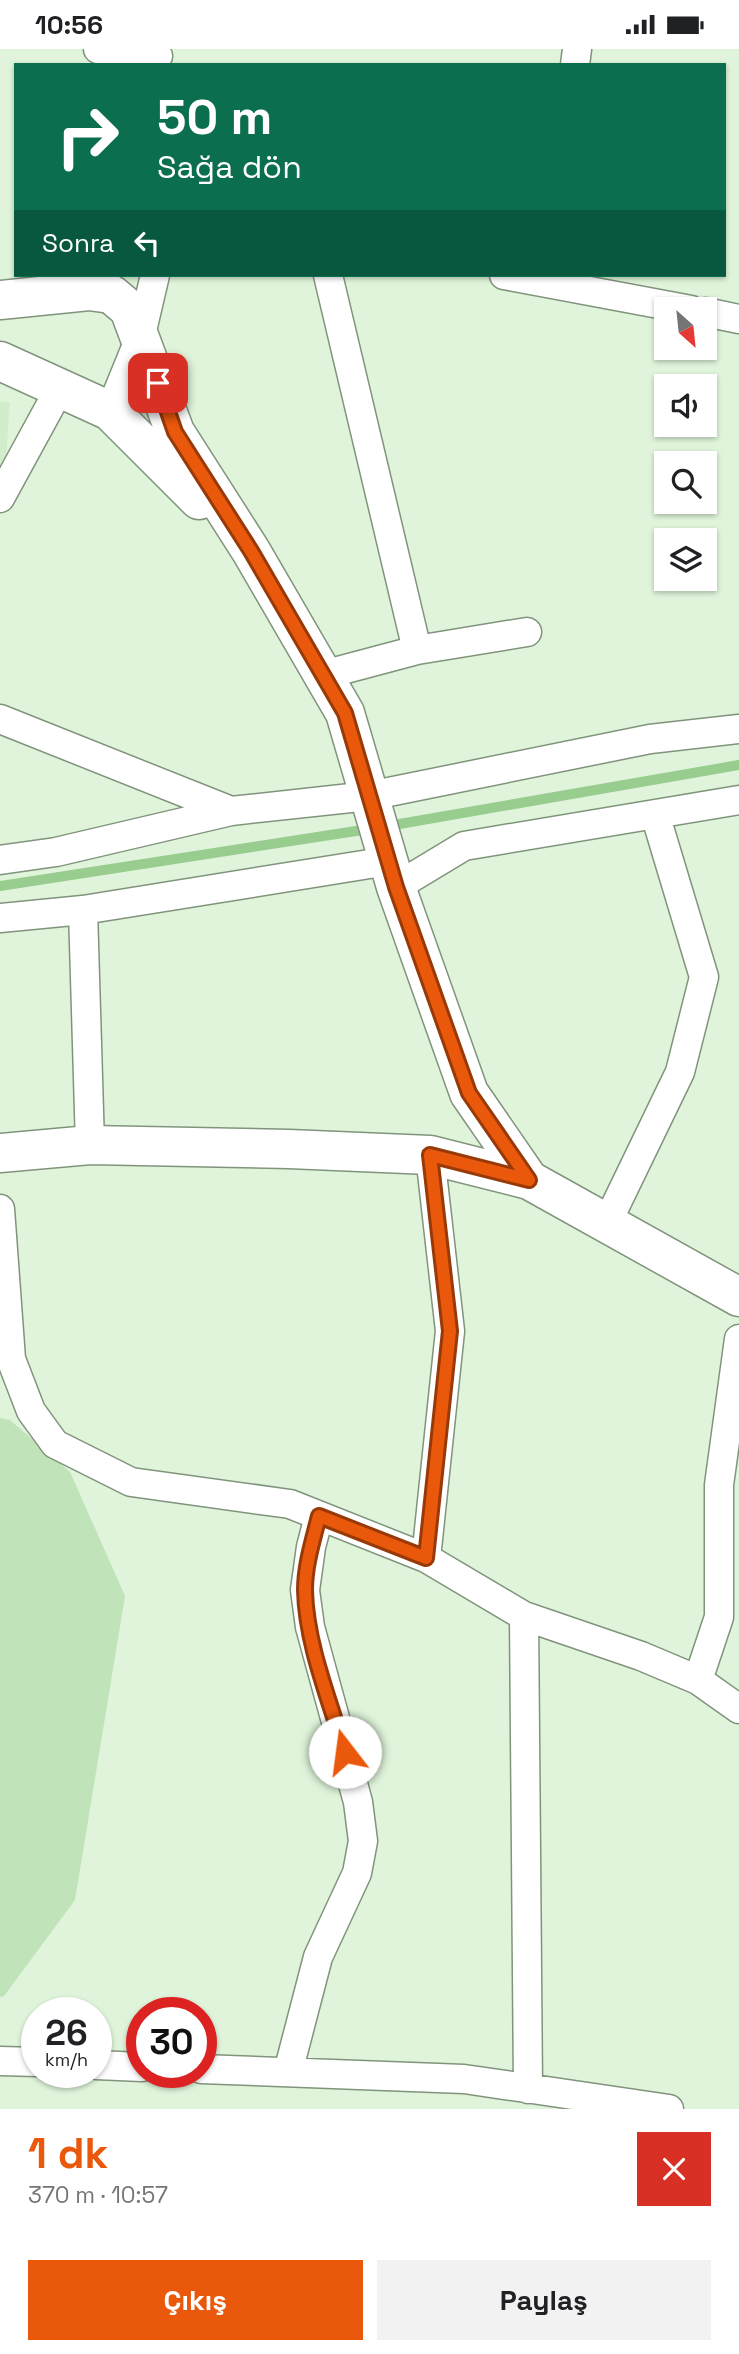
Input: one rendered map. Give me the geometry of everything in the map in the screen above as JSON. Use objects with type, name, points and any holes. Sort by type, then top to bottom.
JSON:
[{"type":"main road","points":[[0,300],[89,291],[111,295],[129,309],[141,335],[175,432],[251,551],[345,713],[390,866],[469,1093],[529,1180]]},
{"type":"main road","points":[[0,361],[110,411],[251,551]]},
{"type":"main road","points":[[0,1153],[90,1145],[430,1155],[529,1180],[739,1297]]},
{"type":"street","points":[[99,49],[158,57]]},
{"type":"street","points":[[110,411],[141,335],[155,277]]},
{"type":"street","points":[[328,277],[417,650]]},
{"type":"street","points":[[526,277],[548,279],[654,302]]},
{"type":"street","points":[[718,315],[739,319]]},
{"type":"street","points":[[0,498],[60,388]]},
{"type":"street","points":[[323,675],[417,650],[527,632]]},
{"type":"street","points":[[0,719],[231,811]]},
{"type":"street","points":[[0,860],[56,852],[231,811],[372,805],[650,739],[739,729]]},
{"type":"street","points":[[0,918],[83,910],[390,866],[464,846],[739,800]]},
{"type":"street","points":[[607,1223],[680,1072],[704,977],[655,814]]},
{"type":"street","points":[[83,910],[90,1145]]},
{"type":"street","points":[[426,1558],[450,1331],[430,1155]]},
{"type":"street","points":[[0,1209],[11,1359],[31,1411],[55,1444],[131,1482],[290,1504],[426,1558],[524,1616],[641,1656],[698,1680],[739,1709]]},
{"type":"street","points":[[698,1680],[719,1617],[719,1485],[739,1339]]},
{"type":"street","points":[[288,2072],[318,1957],[357,1873],[363,1841],[358,1802],[310,1627],[305,1590],[310,1547],[319,1516]]},
{"type":"street","points":[[524,1616],[528,2089]]},
{"type":"street","points":[[0,2061],[21,2062]]},
{"type":"street","points":[[217,2070],[464,2079],[669,2109]]},
{"type":"shaded area","points":[[0,402],[10,402],[4,486],[0,491]]},
{"type":"shaded area","points":[[0,1418],[10,1420],[70,1472],[125,1596],[75,1900],[4,1996],[0,1997]]},
{"type":"waterway","points":[[388,826],[739,765]]},
{"type":"waterway","points":[[0,886],[369,829]]},
{"type":"route","points":[[158,383],[175,432],[251,551],[345,713],[396,887],[469,1093],[529,1180],[430,1155],[450,1331],[426,1558],[319,1516],[310,1547],[305,1590],[310,1627],[345,1752]]}]
